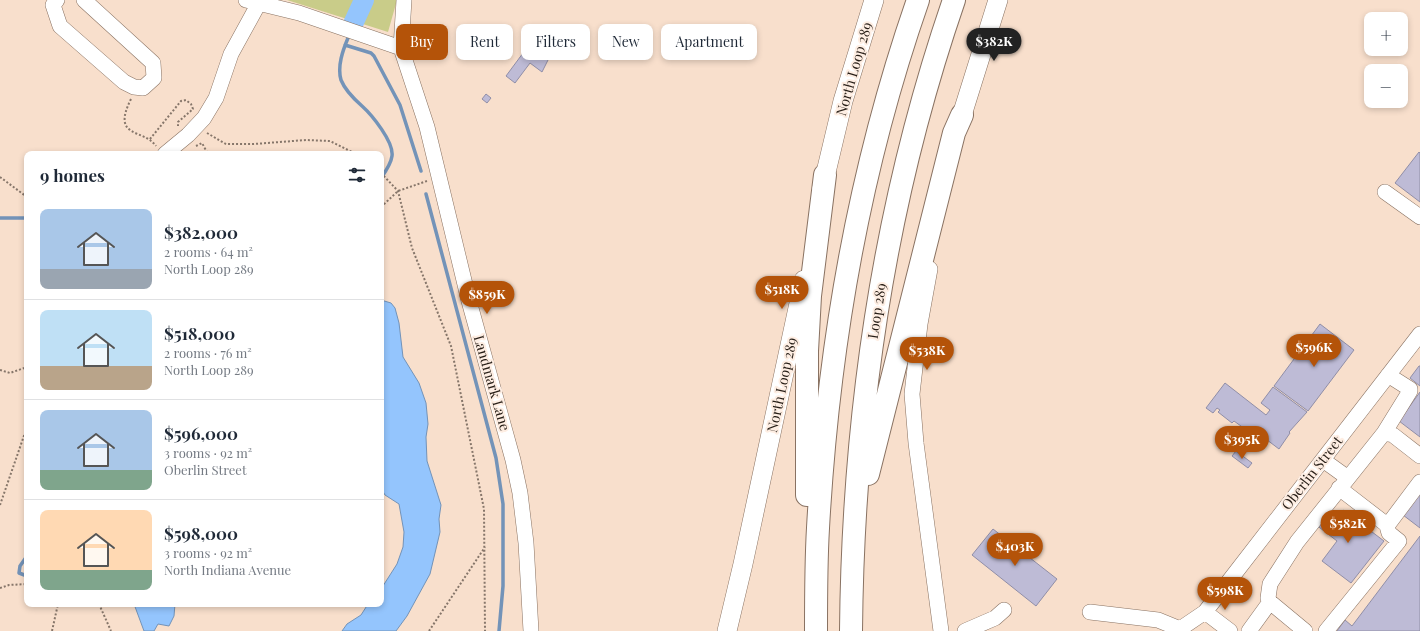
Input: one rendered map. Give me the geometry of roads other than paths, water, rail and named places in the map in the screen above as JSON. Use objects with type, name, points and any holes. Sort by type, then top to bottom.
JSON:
[{"type":"highway","points":[[814,631],[821,473],[839,324],[869,168],[896,68],[918,0]]},
{"type":"highway","name":"Loop 289","points":[[851,631],[851,584],[854,519],[864,401],[882,277],[908,157],[929,80],[954,0]]},
{"type":"highway","points":[[851,584],[863,498],[884,406],[954,133],[962,115]]},
{"type":"highway","points":[[814,631],[807,506],[807,351],[810,296],[825,175]]},
{"type":"main road","name":"North Loop 289","points":[[727,631],[787,363],[825,175],[843,101],[874,0]]},
{"type":"main road","points":[[962,115],[998,0]]},
{"type":"street","points":[[57,0],[53,5],[60,26],[124,82],[143,88],[154,78],[153,63],[84,0]]},
{"type":"street","name":"Landmark Lane","points":[[402,24],[404,0]]},
{"type":"street","points":[[163,151],[204,118],[216,98],[230,54],[252,2],[299,13],[396,46]]},
{"type":"street","name":"Landmark Lane","points":[[405,60],[427,127],[469,301],[513,460],[520,493],[526,543],[531,631]]},
{"type":"street","points":[[941,631],[916,443],[912,394],[920,324],[936,240],[960,134],[962,115]]},
{"type":"street","points":[[1385,192],[1420,217]]},
{"type":"street","name":"Oberlin Street","points":[[1090,612],[1158,620],[1180,629],[1205,612],[1420,334]]},
{"type":"street","points":[[1305,631],[1270,602],[1268,598],[1270,584],[1297,542],[1384,432],[1410,392],[1410,389],[1388,375]]},
{"type":"street","points":[[1384,432],[1393,435],[1420,456]]},
{"type":"street","points":[[1323,460],[1387,525],[1389,533],[1399,541],[1326,631]]},
{"type":"street","points":[[1387,525],[1420,482]]},
{"type":"street","points":[[1249,631],[1270,602]]},
{"type":"street","points":[[964,631],[995,618],[1004,610]]},
{"type":"street","points":[[1205,612],[1230,631]]},
{"type":"water","points":[[384,301],[391,303],[395,308],[399,323],[403,357],[419,383],[426,403],[428,424],[426,437],[427,461],[441,505],[439,519],[440,532],[430,574],[407,616],[396,631],[342,631],[347,624],[361,615],[366,607],[384,607],[384,584],[397,564],[403,547],[404,532],[399,504],[385,495]]},
{"type":"water","points":[[135,607],[175,607],[174,616],[169,626],[158,624],[154,631],[144,631]]},
{"type":"waterway","points":[[353,24],[364,0]]},
{"type":"waterway","points":[[348,38],[340,64],[341,80],[350,94],[382,129],[390,144],[392,150],[391,162],[384,173]]},
{"type":"waterway","points":[[345,45],[371,53],[374,56],[400,105],[421,171]]},
{"type":"waterway","points":[[426,194],[496,458],[503,504],[503,586],[499,631]]},
{"type":"waterway","points":[[0,218],[24,218]]},
{"type":"waterway","points":[[24,560],[20,566],[19,573],[24,575]]}]
